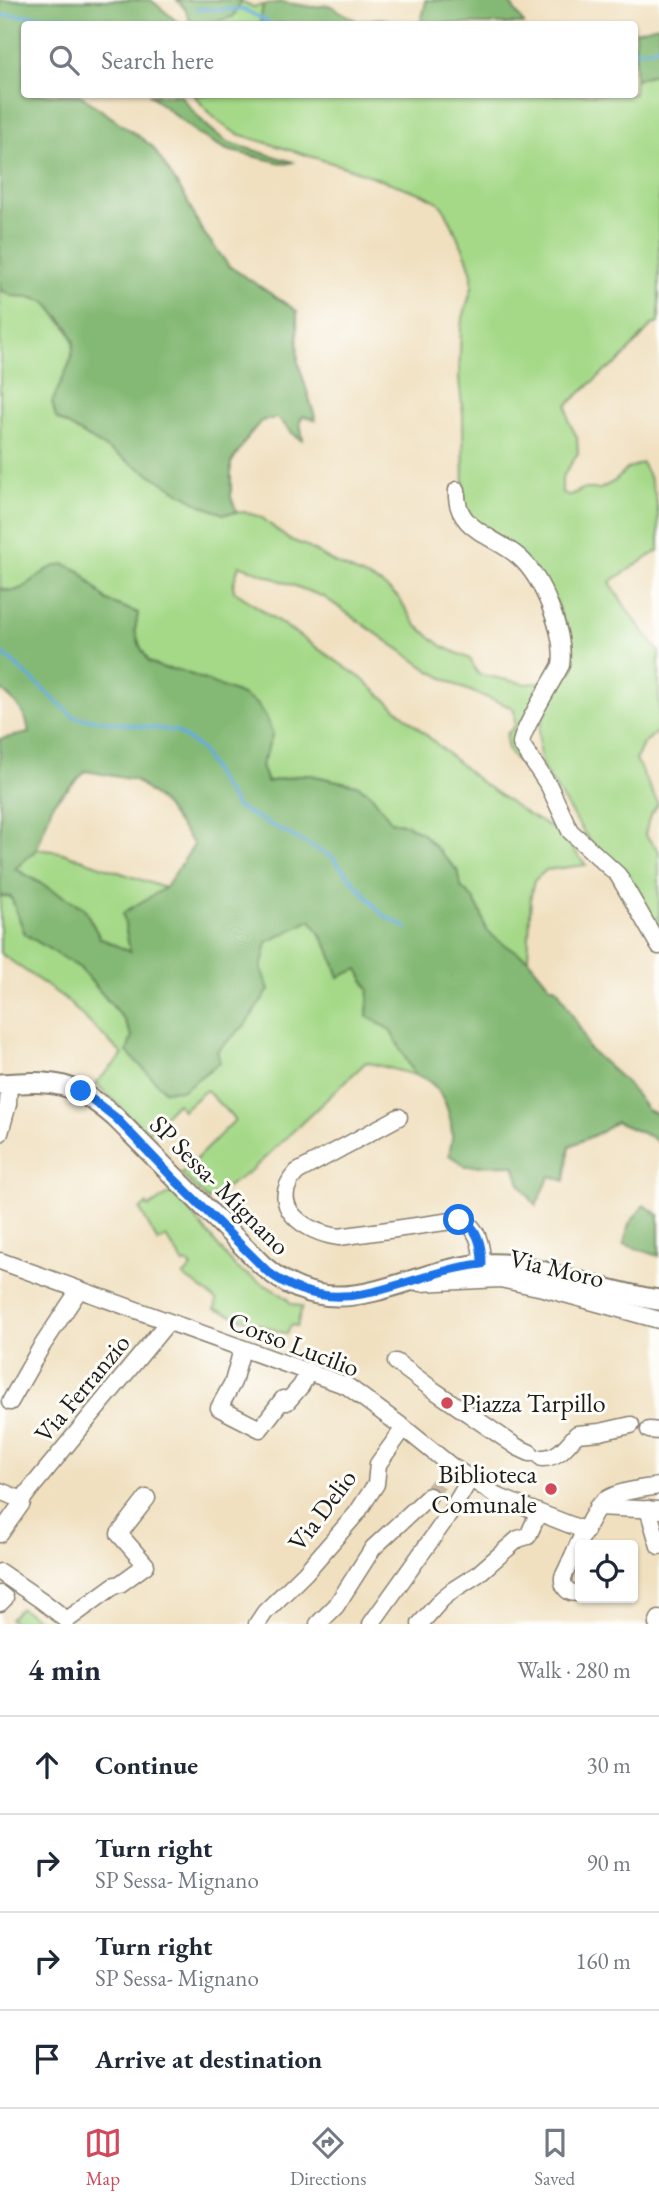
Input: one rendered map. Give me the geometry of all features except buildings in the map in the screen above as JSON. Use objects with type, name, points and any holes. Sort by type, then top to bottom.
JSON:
[{"type":"street","points":[[457,490],[461,512],[470,526],[514,554],[527,566],[549,604],[559,633],[561,664],[521,736],[521,744],[549,786],[570,831],[618,875],[659,946]]},
{"type":"street","points":[[0,1133],[8,1104],[5,1084]]},
{"type":"street","name":"SP Sessa- Mignano","points":[[5,1084],[59,1084],[89,1096],[115,1117],[261,1265],[288,1284],[307,1293],[337,1297],[368,1293],[450,1269],[482,1264],[525,1267],[659,1300]]},
{"type":"street","points":[[399,1117],[298,1172],[290,1180],[286,1190],[291,1213],[308,1228],[324,1235],[339,1237],[459,1220],[473,1227],[479,1241],[482,1264]]},
{"type":"street","name":"Corso Lucilio","points":[[0,1261],[347,1386],[452,1466],[499,1497],[586,1531]]},
{"type":"street","name":"Via Moro","points":[[400,1285],[500,1279],[583,1298],[659,1320]]},
{"type":"street","points":[[10,1402],[34,1359],[79,1290]]},
{"type":"street","name":"Via Ferranzio","points":[[0,1534],[22,1500],[168,1322]]},
{"type":"street","points":[[242,1349],[233,1382],[219,1408],[260,1429],[282,1399],[287,1402],[292,1398],[309,1371]]},
{"type":"street","points":[[396,1362],[432,1390],[530,1453],[549,1458],[559,1453],[577,1434],[631,1425]]},
{"type":"street","name":"Via Delio","points":[[261,1618],[305,1573],[356,1513],[376,1484],[378,1464],[404,1428]]},
{"type":"street","points":[[441,1480],[452,1466]]},
{"type":"street","points":[[371,1624],[448,1516],[470,1479]]},
{"type":"street","points":[[582,1540],[597,1507],[608,1498],[620,1493],[659,1486]]},
{"type":"street","points":[[0,1491],[22,1500]]},
{"type":"street","points":[[318,1624],[336,1606],[373,1548],[429,1496]]},
{"type":"street","points":[[1,1575],[41,1600],[66,1620],[146,1565],[119,1534],[147,1498]]},
{"type":"street","points":[[597,1507],[654,1510],[659,1546]]},
{"type":"street","points":[[420,1624],[442,1599],[478,1574],[518,1539],[527,1536],[538,1514]]},
{"type":"street","points":[[575,1553],[562,1583],[566,1589],[575,1592]]},
{"type":"street","points":[[0,1594],[5,1598],[0,1604]]},
{"type":"street","points":[[657,1624],[659,1619]]},
{"type":"green space","points":[[0,0],[151,0],[176,21],[21,21],[21,98],[84,98],[152,146],[186,198],[201,229],[229,266],[297,311],[298,362],[316,420],[303,416],[300,421],[303,440],[277,418],[261,421],[231,463],[231,497],[237,512],[223,514],[201,505],[56,418],[52,402],[71,360],[74,342],[68,327],[46,302],[12,296],[0,289]]},
{"type":"green space","points":[[177,0],[242,0],[233,17],[218,21],[190,21],[185,9]]},
{"type":"green space","points":[[425,0],[508,0],[522,21],[421,21]]},
{"type":"green space","points":[[241,2],[254,7],[263,5],[260,21],[215,21],[233,17]]},
{"type":"green space","points":[[280,2],[313,7],[329,5],[357,21],[260,21],[263,5]]},
{"type":"green space","points":[[378,18],[390,21],[362,21]]},
{"type":"green space","points":[[659,25],[659,73],[638,78],[638,30]]},
{"type":"green space","points":[[659,73],[659,323],[652,325],[619,362],[567,405],[569,422],[577,437],[578,453],[562,478],[562,492],[568,496],[583,489],[600,489],[615,481],[627,469],[642,463],[655,494],[659,550],[610,582],[659,652],[659,730],[643,744],[636,759],[658,804],[649,818],[645,835],[659,851],[659,934],[586,836],[543,768],[539,732],[567,656],[567,635],[557,605],[473,520],[464,506],[463,413],[459,380],[461,325],[472,287],[472,274],[446,212],[438,202],[425,195],[238,134],[219,122],[197,98],[638,98],[638,78]]},
{"type":"green space","points":[[154,98],[182,98],[196,115],[230,143],[293,162],[286,164],[227,150],[198,134]]},
{"type":"green space","points":[[0,289],[42,300],[49,305],[72,337],[72,356],[65,375],[223,514],[245,512],[261,517],[288,539],[380,583],[398,597],[416,625],[442,646],[470,659],[478,674],[527,684],[544,682],[517,741],[529,770],[516,760],[507,746],[507,734],[515,726],[514,710],[511,707],[460,687],[430,671],[324,597],[239,565],[233,585],[234,591],[361,678],[478,780],[527,814],[559,832],[586,865],[546,870],[534,881],[528,959],[486,930],[473,899],[461,887],[457,870],[422,833],[391,821],[370,793],[356,785],[306,774],[267,782],[261,766],[268,750],[242,695],[179,670],[162,668],[149,662],[135,630],[138,613],[107,601],[80,571],[48,569],[20,589],[0,588]]},
{"type":"green space","points":[[64,564],[80,571],[107,601],[138,613],[135,630],[149,662],[195,676],[257,704],[273,734],[261,766],[267,782],[306,774],[356,785],[370,793],[391,821],[422,833],[457,870],[461,887],[473,898],[486,930],[528,959],[550,986],[557,988],[588,1048],[627,1083],[647,1110],[659,1115],[659,1143],[616,1122],[570,1146],[565,1181],[550,1176],[536,1206],[520,1184],[514,1165],[466,1166],[449,1155],[452,1133],[449,1114],[437,1089],[424,1078],[415,1075],[390,1030],[367,1016],[369,990],[358,969],[339,977],[329,949],[311,920],[267,942],[261,969],[269,990],[245,1025],[217,1051],[220,1062],[183,1090],[165,1091],[127,1052],[132,1036],[123,1018],[80,968],[25,934],[11,897],[0,896],[0,739],[29,733],[26,719],[19,708],[0,689],[0,588],[14,591],[47,570]],"holes":[[[86,771],[135,780],[162,803],[194,845],[165,888],[123,913],[130,952],[100,938],[84,908],[15,869],[37,849],[53,803]]]},
{"type":"green space","points":[[37,849],[60,852],[165,888],[123,913],[130,953],[100,938],[84,908],[15,868]]},
{"type":"green space","points":[[0,896],[11,897],[25,934],[80,968],[123,1018],[132,1035],[217,1051],[245,1025],[267,942],[311,919],[329,949],[339,977],[358,968],[369,990],[367,1016],[390,1030],[415,1075],[366,1062],[253,1169],[208,1200],[181,1174],[235,1120],[206,1090],[183,1110],[177,1103],[146,1134],[96,1083],[123,1055],[64,998],[0,953]]},
{"type":"green space","points":[[173,1191],[236,1268],[287,1298],[290,1303],[302,1307],[297,1326],[291,1325],[287,1334],[215,1309],[217,1301],[183,1276],[192,1268],[187,1262],[184,1264],[166,1237],[158,1242],[140,1210],[146,1204],[149,1207]]},
{"type":"green space","points":[[644,1205],[659,1215],[659,1256],[624,1244],[629,1224]]},
{"type":"green space","points":[[20,1608],[46,1624],[16,1624],[10,1619]]},
{"type":"waterway","points":[[197,9],[245,10],[266,21]]},
{"type":"waterway","points":[[0,15],[67,17],[92,21]]},
{"type":"waterway","points":[[638,50],[659,46]]},
{"type":"waterway","points":[[0,653],[74,717],[176,731],[201,749],[237,807],[332,857],[383,915],[407,928]]},
{"type":"tunnel","points":[[429,1496],[441,1480]]},
{"type":"place","name":"Piazza Tarpillo","points":[[447,1403]]},
{"type":"place","name":"Biblioteca Comunale","points":[[551,1489]]},
{"type":"route","points":[[81,1091],[115,1117],[268,1272],[307,1293],[329,1297],[352,1296],[459,1267],[482,1264],[481,1249],[473,1227],[459,1220]]}]
